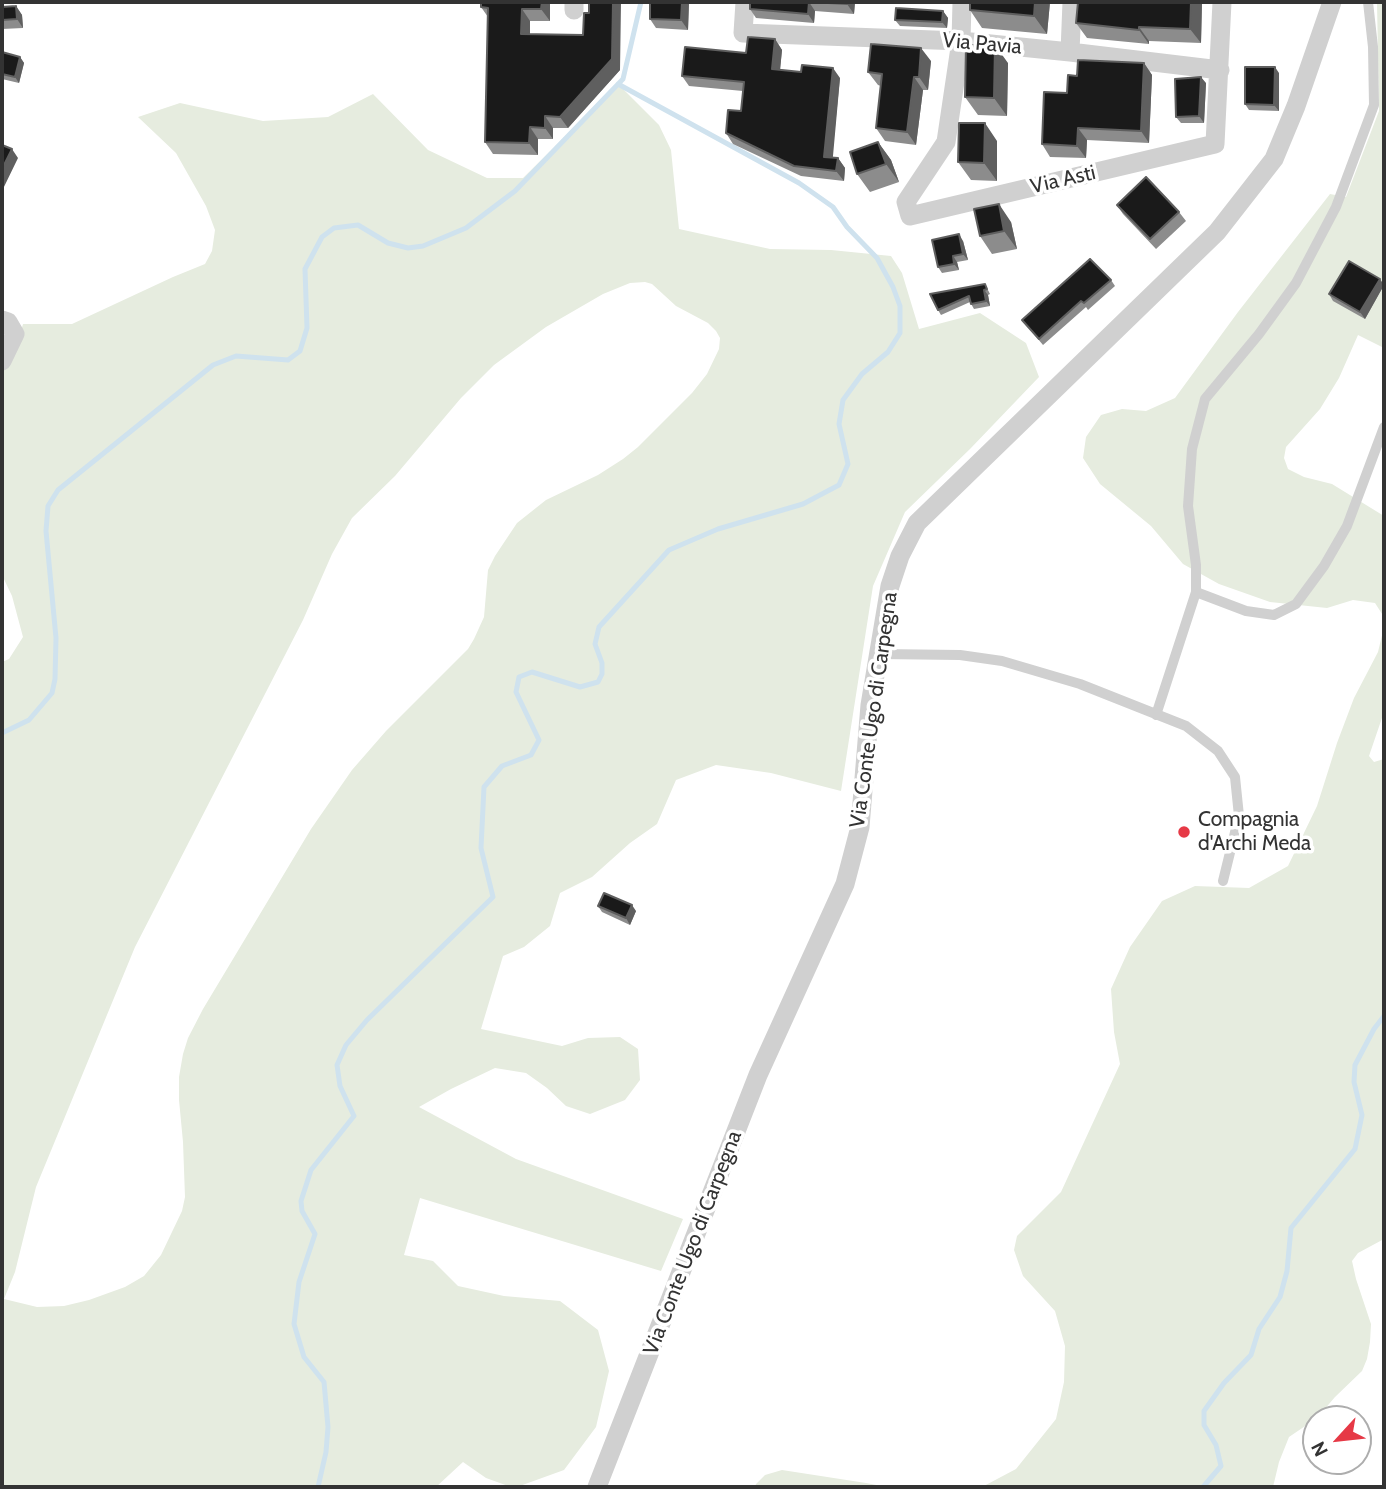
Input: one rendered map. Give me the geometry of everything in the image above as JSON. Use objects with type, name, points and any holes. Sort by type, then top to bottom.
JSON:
[{"type":"street","name":"Via Pavia","points":[[745,2],[743,33],[961,41],[1220,70]]},
{"type":"street","points":[[961,41],[962,2]]},
{"type":"street","points":[[1070,52],[1072,2]]},
{"type":"street","points":[[1220,70],[1222,2]]},
{"type":"street","name":"Via Conte Ugo di Carpegna","points":[[597,1487],[758,1075],[845,884],[860,827],[870,705],[890,586],[900,556],[918,523],[1217,232],[1274,159],[1296,106],[1332,2]]},
{"type":"street","name":"Via Asti","points":[[961,41],[946,142],[906,202],[910,216],[1215,144],[1220,70]]},
{"type":"street","points":[[2,320],[8,321],[15,334],[2,361]]},
{"type":"lane","points":[[1156,715],[1196,592],[1196,565],[1188,506],[1192,449],[1206,399],[1296,284],[1336,207],[1374,106],[1373,47],[1368,2]]},
{"type":"lane","points":[[1196,592],[1246,611],[1274,615],[1296,604],[1324,566],[1346,526],[1384,427]]},
{"type":"lane","points":[[879,653],[960,655],[1002,661],[1080,684],[1186,726],[1218,751],[1235,777],[1239,816],[1223,881]]},
{"type":"shaded area","points":[[1377,2],[1384,2],[1384,348],[1358,335],[1339,378],[1320,409],[1286,447],[1284,458],[1288,469],[1304,477],[1332,484],[1384,516],[1384,617],[1375,603],[1353,600],[1327,608],[1270,602],[1219,584],[1183,564],[1151,526],[1100,484],[1083,458],[1086,437],[1101,415],[1122,409],[1146,411],[1175,398],[1330,194],[1346,197],[1379,111]]},
{"type":"shaded area","points":[[618,84],[659,125],[671,150],[679,229],[770,249],[831,250],[891,256],[902,273],[919,329],[980,313],[1026,343],[1039,377],[905,512],[873,586],[841,791],[771,773],[716,765],[676,780],[657,824],[630,843],[592,877],[560,893],[550,926],[524,947],[503,956],[481,1029],[562,1046],[588,1038],[620,1037],[638,1049],[640,1080],[625,1100],[590,1114],[566,1106],[526,1073],[495,1068],[419,1107],[516,1159],[683,1219],[661,1271],[420,1198],[404,1255],[433,1261],[458,1286],[504,1296],[560,1301],[598,1330],[609,1371],[596,1427],[564,1470],[517,1487],[486,1478],[463,1462],[436,1487],[2,1487],[2,662],[9,659],[23,637],[12,596],[2,575],[2,361],[16,348],[23,324],[72,324],[205,264],[212,251],[215,230],[206,206],[176,153],[138,117],[180,103],[263,121],[328,117],[373,94],[428,150],[487,178],[523,178]],"holes":[[[630,283],[652,284],[676,306],[708,323],[716,331],[720,338],[719,349],[707,374],[692,393],[623,459],[598,475],[546,500],[517,523],[488,570],[484,617],[468,649],[386,731],[352,770],[311,829],[188,1038],[179,1077],[185,1197],[182,1211],[161,1255],[144,1276],[125,1287],[89,1300],[64,1306],[37,1307],[4,1299],[15,1272],[36,1187],[135,947],[303,620],[332,554],[352,518],[395,476],[461,398],[494,365],[546,327],[603,294]]]},
{"type":"shaded area","points":[[1384,627],[1384,712],[1369,756],[1374,762],[1384,759],[1384,1239],[1358,1253],[1352,1261],[1371,1324],[1367,1359],[1362,1371],[1328,1405],[1302,1405],[1302,1428],[1289,1437],[1273,1487],[982,1487],[1016,1469],[1056,1419],[1064,1382],[1065,1346],[1055,1311],[1023,1276],[1014,1250],[1017,1236],[1061,1192],[1120,1064],[1114,1032],[1111,989],[1130,947],[1162,901],[1195,886],[1249,888],[1288,866],[1317,806],[1354,698],[1378,652]]},
{"type":"shaded area","points":[[782,1470],[887,1487],[755,1487],[765,1475]]},
{"type":"building","points":[[481,2],[542,2],[541,9],[522,9],[521,34],[583,35],[584,13],[589,13],[589,2],[613,2],[612,59],[560,117],[545,116],[545,128],[530,127],[529,143],[485,142],[488,8],[481,7]]},
{"type":"building","points":[[650,2],[682,2],[681,20],[650,19]]},
{"type":"building","points":[[750,2],[809,2],[808,14],[750,9]]},
{"type":"building","points":[[809,2],[848,2],[847,4]]},
{"type":"building","points":[[970,2],[1035,2],[1034,16],[970,10]]},
{"type":"building","points":[[1078,2],[1191,2],[1190,29],[1139,27],[1139,30],[1076,23]]},
{"type":"building","points":[[16,6],[17,19],[2,20],[2,7]]},
{"type":"building","points":[[896,8],[943,11],[942,22],[895,20]]},
{"type":"building","points":[[748,37],[775,39],[772,69],[801,72],[802,65],[833,68],[824,157],[838,158],[836,171],[794,166],[726,133],[728,110],[741,111],[744,82],[682,76],[685,47],[746,53]]},
{"type":"building","points":[[871,44],[921,48],[919,77],[914,77],[907,132],[876,128],[882,74],[868,72]]},
{"type":"building","points":[[966,45],[995,45],[994,98],[965,97]]},
{"type":"building","points":[[2,52],[20,57],[15,77],[2,74]]},
{"type":"building","points":[[1078,60],[1144,63],[1141,131],[1078,128],[1077,146],[1042,144],[1044,92],[1067,93],[1068,75],[1077,76]]},
{"type":"building","points":[[1245,67],[1275,67],[1274,105],[1245,104]]},
{"type":"building","points":[[1201,77],[1199,116],[1176,117],[1175,79]]},
{"type":"building","points":[[959,123],[985,123],[984,163],[958,162]]},
{"type":"building","points":[[878,142],[886,164],[857,174],[850,152]]},
{"type":"building","points":[[2,145],[12,149],[2,169]]},
{"type":"building","points":[[1146,177],[1179,212],[1150,239],[1117,205]]},
{"type":"building","points":[[999,204],[1004,231],[980,236],[974,209]]},
{"type":"building","points":[[959,234],[963,254],[953,256],[954,264],[938,267],[932,240]]},
{"type":"building","points":[[1090,259],[1111,280],[1084,303],[1081,301],[1039,339],[1022,320]]},
{"type":"building","points":[[1349,261],[1380,279],[1360,312],[1329,294]]},
{"type":"building","points":[[985,284],[986,301],[971,304],[969,296],[938,310],[930,294]]},
{"type":"building","points":[[604,893],[632,905],[626,918],[598,906]]},
{"type":"waterway","points":[[2,733],[29,720],[52,693],[56,638],[46,531],[48,506],[58,490],[213,365],[236,356],[288,360],[300,351],[307,328],[305,269],[322,237],[334,228],[358,225],[388,243],[408,248],[423,246],[466,228],[515,191],[623,79],[641,2]]},
{"type":"waterway","points":[[318,1487],[326,1452],[328,1427],[324,1382],[304,1357],[294,1324],[299,1282],[315,1234],[302,1211],[301,1201],[311,1170],[354,1116],[340,1086],[337,1065],[346,1045],[367,1020],[493,897],[481,848],[484,787],[502,766],[531,755],[539,740],[516,692],[519,677],[532,672],[580,687],[598,682],[602,674],[602,663],[595,644],[599,627],[669,550],[718,529],[803,504],[839,485],[848,464],[839,424],[843,400],[862,374],[888,352],[900,333],[900,306],[893,287],[877,258],[847,227],[833,207],[799,183],[618,84]]},
{"type":"waterway","points":[[1203,1487],[1221,1466],[1216,1445],[1204,1425],[1204,1411],[1224,1383],[1251,1355],[1259,1329],[1280,1297],[1287,1271],[1291,1228],[1355,1149],[1362,1115],[1354,1082],[1355,1065],[1384,1016]]},
{"type":"place","name":"Compagnia d'Archi Meda","points":[[1184,832]]}]
